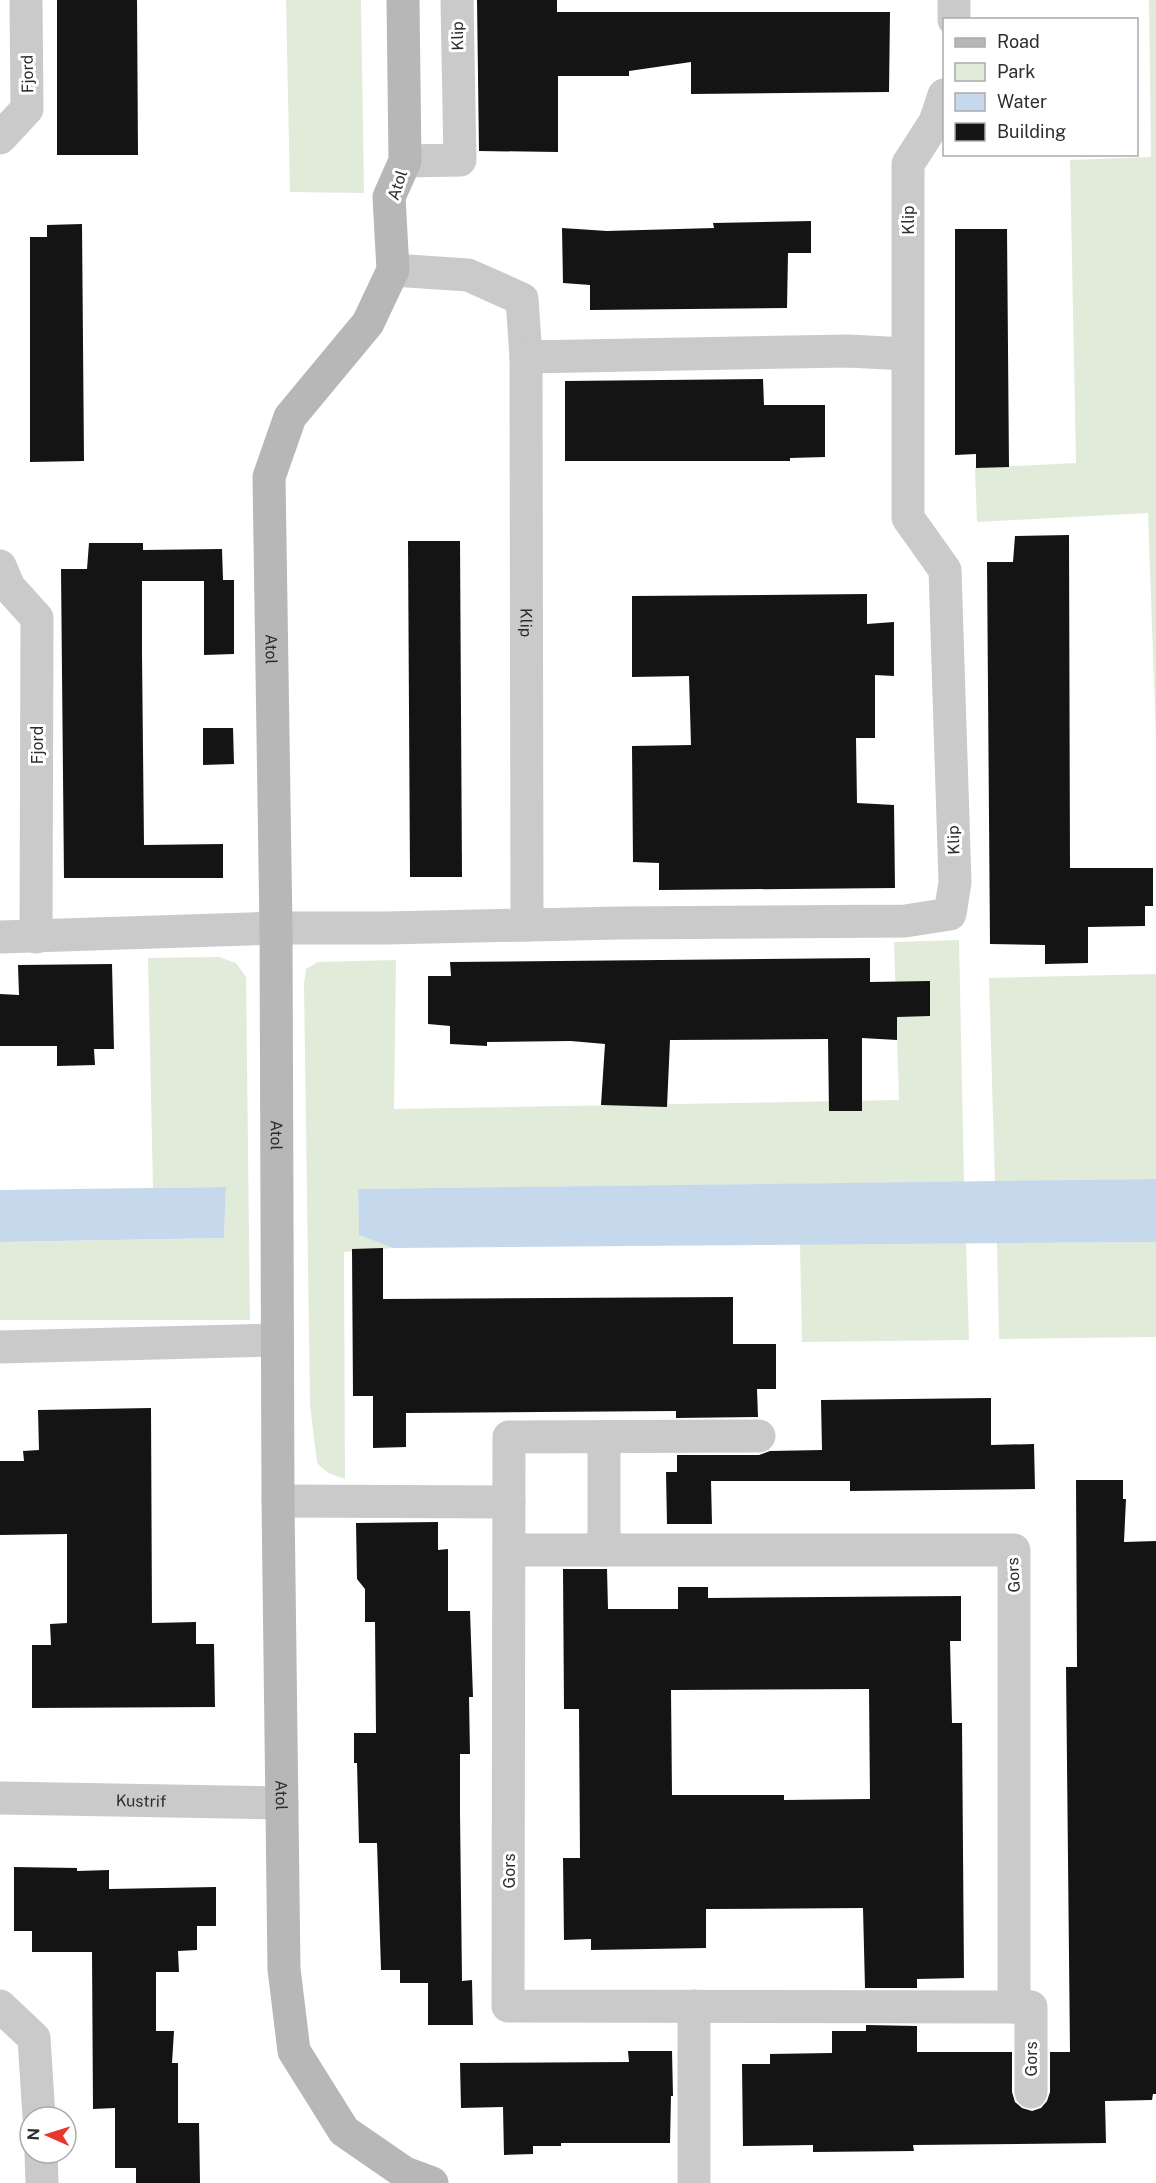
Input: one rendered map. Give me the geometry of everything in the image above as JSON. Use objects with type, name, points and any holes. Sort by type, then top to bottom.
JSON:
[{"type":"street","name":"Fjord","points":[[0,138],[27,109],[26,0]]},
{"type":"street","name":"Atol","points":[[403,0],[405,161],[389,197],[393,270],[368,323],[290,417],[269,477],[276,928],[278,1501],[284,1969],[294,2051],[344,2131],[405,2173],[432,2183]]},
{"type":"street","name":"Klip","points":[[405,161],[460,160],[457,0]]},
{"type":"street","points":[[954,0],[954,18]]},
{"type":"street","name":"Klip","points":[[276,928],[905,921],[950,914],[955,882],[945,570],[908,518],[908,164],[935,122],[943,100]]},
{"type":"street","name":"Klip","points":[[393,270],[468,275],[522,299],[526,357],[527,925]]},
{"type":"street","points":[[526,357],[848,351],[907,354]]},
{"type":"street","name":"Fjord","points":[[0,566],[9,587],[37,618],[36,937]]},
{"type":"street","points":[[0,937],[276,928]]},
{"type":"street","points":[[0,1347],[277,1340]]},
{"type":"street","name":"Gors","points":[[759,1436],[509,1437],[508,2006],[1031,2007],[1031,2092]]},
{"type":"street","points":[[604,1437],[604,1550]]},
{"type":"street","points":[[278,1501],[509,1502]]},
{"type":"street","name":"Gors","points":[[509,1550],[1014,1550],[1014,2007]]},
{"type":"street","name":"Kustrif","points":[[0,1798],[282,1803]]},
{"type":"street","points":[[0,2006],[34,2038],[38,2105]]},
{"type":"street","points":[[694,2006],[694,2183]]},
{"type":"street","points":[[41,2165],[42,2183]]},
{"type":"green space","points":[[286,0],[361,0],[364,193],[290,192]]},
{"type":"green space","points":[[1149,0],[1156,0],[1156,740],[1148,513],[977,522],[975,468],[1076,463],[1070,160],[1151,157]]},
{"type":"green space","points":[[959,940],[964,1182],[358,1189],[359,1235],[393,1248],[344,1252],[345,1479],[328,1473],[317,1463],[310,1405],[304,984],[306,969],[318,962],[396,960],[394,1109],[899,1100],[894,942]]},
{"type":"green space","points":[[219,957],[236,963],[246,977],[250,1320],[0,1320],[0,1242],[224,1238],[226,1187],[153,1188],[148,958]]},
{"type":"green space","points":[[1156,974],[1156,1179],[995,1182],[989,978]]},
{"type":"green space","points":[[1156,1242],[1156,1337],[999,1339],[997,1243]]},
{"type":"green space","points":[[966,1243],[969,1340],[802,1342],[800,1244]]},
{"type":"water","points":[[1156,1179],[1156,1242],[393,1248],[359,1235],[358,1189]]},
{"type":"water","points":[[226,1187],[224,1238],[0,1242],[0,1190]]},
{"type":"building","points":[[57,0],[137,0],[138,155],[57,155]]},
{"type":"building","points":[[477,0],[557,0],[557,12],[890,12],[889,92],[691,94],[691,62],[629,71],[629,76],[558,76],[558,152],[479,151]]},
{"type":"building","points":[[811,221],[811,253],[788,253],[787,308],[590,310],[590,285],[563,283],[562,228],[607,231],[714,228],[713,223]]},
{"type":"building","points":[[82,224],[84,461],[30,462],[30,237],[47,237],[47,225]]},
{"type":"building","points":[[955,229],[1007,229],[1009,467],[976,468],[976,454],[955,455]]},
{"type":"building","points":[[763,379],[764,405],[825,405],[825,457],[790,458],[790,461],[565,461],[565,381]]},
{"type":"building","points":[[1069,535],[1070,868],[1153,868],[1153,906],[1145,906],[1145,926],[1088,927],[1088,963],[1045,964],[1045,945],[990,944],[987,562],[1013,562],[1015,536]]},
{"type":"building","points":[[408,541],[460,541],[462,877],[410,877]]},
{"type":"building","points":[[89,543],[143,543],[143,550],[222,549],[223,580],[234,580],[234,654],[204,655],[204,581],[142,581],[142,655],[144,845],[223,844],[223,878],[64,878],[61,569],[87,569]]},
{"type":"building","points":[[867,594],[867,624],[894,622],[894,676],[875,675],[875,738],[856,738],[857,803],[894,805],[895,888],[659,890],[659,863],[633,862],[632,746],[691,745],[689,676],[632,677],[632,596]]},
{"type":"building","points":[[203,728],[233,728],[234,764],[203,765]]},
{"type":"building","points":[[870,958],[870,982],[930,981],[930,1016],[897,1017],[897,1040],[862,1038],[862,1111],[829,1111],[828,1039],[670,1040],[667,1107],[601,1105],[605,1044],[571,1041],[487,1042],[487,1046],[450,1044],[450,1026],[428,1024],[428,976],[451,976],[450,962]]},
{"type":"building","points":[[112,964],[114,1049],[94,1049],[95,1065],[57,1066],[57,1046],[0,1046],[0,994],[19,995],[18,965]]},
{"type":"building","points":[[383,1248],[383,1299],[733,1297],[733,1344],[776,1344],[776,1389],[757,1389],[758,1417],[676,1418],[676,1411],[406,1413],[406,1447],[373,1448],[373,1396],[353,1396],[352,1249]]},
{"type":"building","points":[[991,1398],[991,1445],[1034,1444],[1035,1489],[850,1491],[850,1481],[711,1481],[712,1524],[667,1524],[666,1472],[677,1472],[677,1455],[759,1455],[770,1451],[822,1450],[821,1400]]},
{"type":"building","points":[[151,1408],[152,1623],[196,1622],[196,1644],[214,1644],[215,1707],[32,1708],[32,1645],[51,1645],[50,1624],[67,1623],[67,1534],[0,1535],[0,1461],[24,1461],[23,1451],[39,1450],[38,1410]]},
{"type":"building","points":[[1076,1480],[1123,1480],[1123,1499],[1126,1499],[1124,1542],[1156,1541],[1156,2094],[1153,2094],[1152,2100],[1105,2101],[1106,2143],[913,2145],[914,2151],[813,2152],[813,2145],[743,2146],[742,2064],[770,2064],[770,2054],[832,2053],[832,2031],[866,2031],[866,2025],[917,2026],[917,2052],[1012,2052],[1012,2092],[1015,2102],[1022,2108],[1032,2111],[1041,2108],[1047,2101],[1050,2092],[1050,2052],[1070,2052],[1066,1667],[1077,1667]]},
{"type":"building","points":[[438,1522],[438,1550],[448,1549],[448,1611],[470,1611],[473,1697],[469,1697],[470,1754],[460,1754],[460,1813],[462,1981],[472,1980],[473,2025],[428,2025],[428,1983],[400,1983],[400,1970],[381,1970],[377,1843],[359,1843],[354,1733],[376,1733],[375,1622],[365,1622],[365,1589],[357,1579],[356,1523]]},
{"type":"building","points":[[563,1569],[607,1569],[608,1609],[678,1609],[678,1587],[708,1587],[708,1598],[961,1596],[961,1641],[950,1641],[952,1723],[962,1723],[964,1978],[917,1979],[917,1988],[865,1988],[863,1908],[706,1909],[706,1948],[591,1950],[591,1939],[564,1940],[563,1858],[580,1858],[579,1709],[564,1709]],"holes":[[[869,1689],[870,1799],[784,1800],[784,1795],[672,1795],[671,1690]]]},
{"type":"building","points":[[14,1867],[77,1868],[77,1871],[109,1870],[109,1889],[216,1887],[216,1926],[197,1926],[197,1950],[178,1951],[179,1972],[156,1972],[156,2031],[174,2031],[172,2063],[178,2063],[178,2123],[199,2123],[200,2183],[136,2183],[136,2168],[115,2168],[115,2108],[93,2109],[92,1952],[32,1952],[32,1931],[14,1931]]},
{"type":"building","points":[[628,2051],[672,2051],[673,2096],[671,2096],[670,2143],[561,2143],[561,2146],[533,2146],[533,2154],[504,2155],[503,2107],[461,2108],[460,2063],[629,2062]]}]
